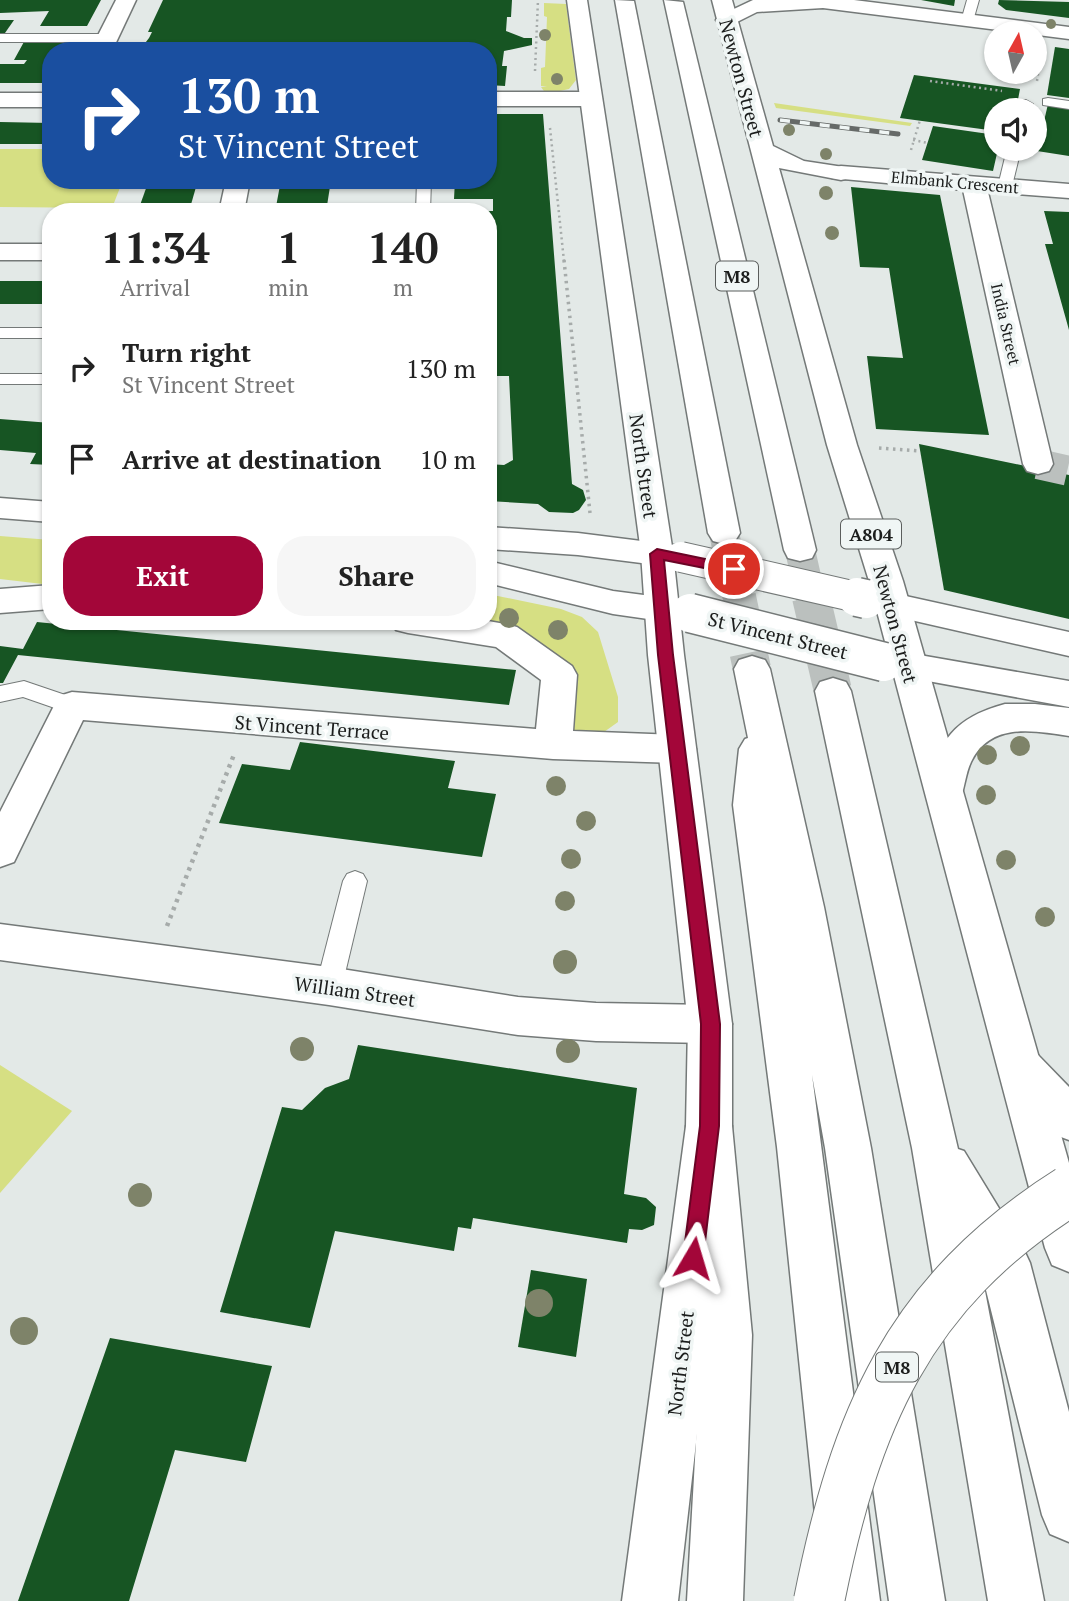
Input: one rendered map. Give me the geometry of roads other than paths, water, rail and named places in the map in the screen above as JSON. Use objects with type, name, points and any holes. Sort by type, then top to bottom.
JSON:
[{"type":"main road","points":[[105,42],[126,0]]},
{"type":"main road","name":"North Street","points":[[577,0],[591,99],[669,555],[676,613],[677,749],[710,1024],[709,1126],[650,1601]]},
{"type":"main road","points":[[805,0],[1069,33]]},
{"type":"main road","points":[[624,1],[724,533]]},
{"type":"main road","name":"M8","points":[[674,2],[800,550]]},
{"type":"main road","points":[[724,10],[826,2]]},
{"type":"main road","name":"Newton Street","points":[[724,10],[842,445],[896,664],[945,791],[1069,1248]]},
{"type":"main road","points":[[497,98],[541,91],[591,99]]},
{"type":"main road","points":[[0,100],[42,100]]},
{"type":"main road","points":[[760,147],[776,160],[797,167],[841,173]]},
{"type":"main road","points":[[773,198],[785,185],[793,181],[841,173]]},
{"type":"main road","name":"Elmbank Crescent","points":[[841,173],[1069,191]]},
{"type":"main road","name":"India Street","points":[[974,183],[1038,464]]},
{"type":"main road","points":[[0,252],[42,252]]},
{"type":"main road","points":[[0,508],[42,511]]},
{"type":"main road","points":[[497,539],[669,555],[1069,644]]},
{"type":"main road","name":"St Vincent Street","points":[[497,574],[615,605],[676,613],[896,664],[1069,694]]},
{"type":"main road","points":[[0,601],[42,598]]},
{"type":"main road","points":[[466,630],[505,636],[559,675],[553,745]]},
{"type":"main road","points":[[832,691],[935,1148],[1016,1601]]},
{"type":"main road","name":"M8","points":[[852,1601],[800,1147],[752,805],[757,693],[804,907],[848,1148],[917,1601]]},
{"type":"main road","points":[[0,851],[72,706]]},
{"type":"main road","name":"St Vincent Terrace","points":[[72,706],[553,745],[677,749]]},
{"type":"main road","points":[[945,791],[955,756],[974,731],[992,720],[1030,717],[1069,722]]},
{"type":"main road","name":"William Street","points":[[0,942],[329,986],[518,1016],[596,1022],[710,1024]]},
{"type":"main road","points":[[1021,1068],[1069,1119]]},
{"type":"main road","points":[[709,1126],[727,1335],[715,1601]]},
{"type":"main road","points":[[935,1148],[1005,1263],[1069,1515]]},
{"type":"main road","name":"M8","points":[[819,1601],[833,1533],[858,1449],[879,1399],[908,1348],[935,1308],[980,1258],[1026,1218],[1069,1191]]},
{"type":"lane","points":[[967,21],[973,0]]},
{"type":"lane","points":[[0,38],[69,42]]},
{"type":"lane","points":[[1048,102],[1069,105]]},
{"type":"lane","points":[[1004,186],[1011,161]]},
{"type":"lane","points":[[0,333],[42,333]]},
{"type":"lane","points":[[0,379],[42,379]]},
{"type":"lane","points":[[0,694],[24,689],[72,706]]},
{"type":"lane","points":[[329,986],[355,881]]},
{"type":"tunnel","points":[[1038,464],[1069,471]]},
{"type":"tunnel","points":[[724,533],[738,599]]},
{"type":"tunnel","points":[[800,550],[811,599]]},
{"type":"tunnel","points":[[737,597],[752,669]]},
{"type":"tunnel","points":[[811,597],[833,691]]},
{"type":"railway","points":[[780,120],[898,134]]}]
